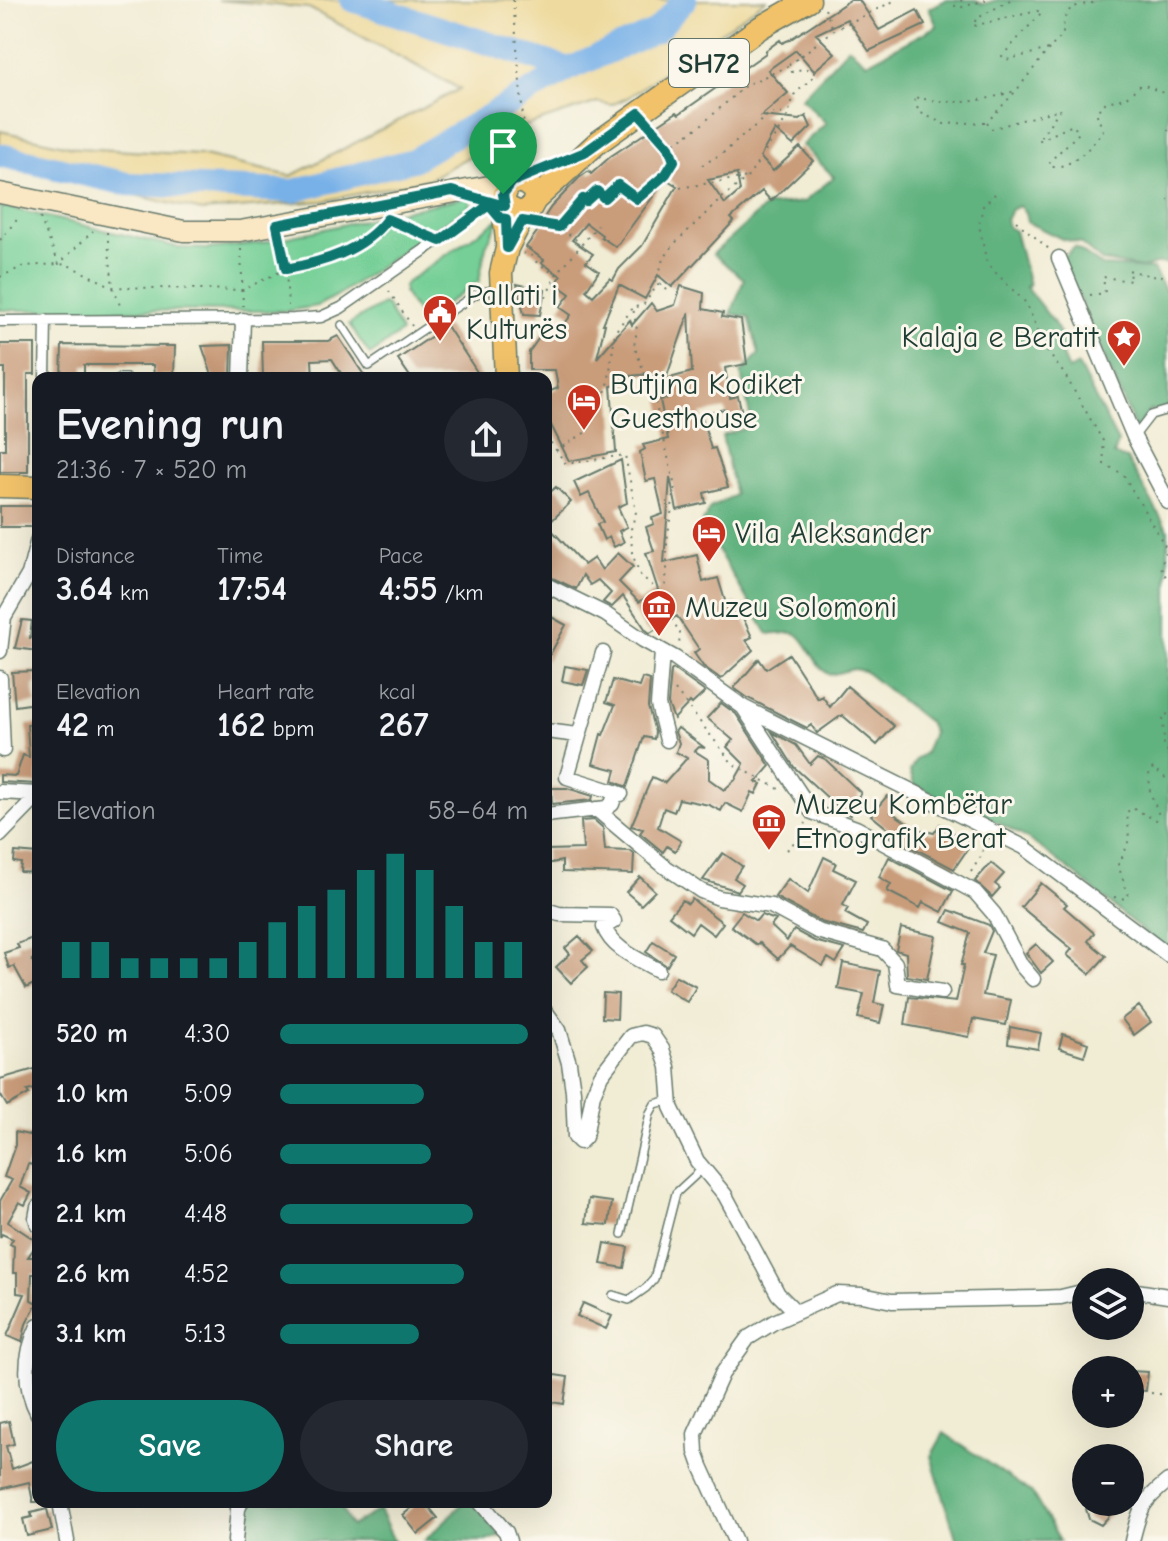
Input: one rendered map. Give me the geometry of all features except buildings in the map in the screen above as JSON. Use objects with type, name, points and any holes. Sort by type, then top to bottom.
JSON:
[{"type":"main road","name":"SH72","points":[[506,372],[501,287],[507,248],[507,206],[761,27],[809,0]]},
{"type":"main road","name":"SH72","points":[[517,181],[585,152]]},
{"type":"main road","points":[[517,181],[531,186],[507,206],[517,181]]},
{"type":"main road","points":[[0,193],[184,231],[240,231],[452,191],[507,206]]},
{"type":"main road","points":[[0,486],[32,487]]},
{"type":"street","points":[[0,321],[308,319],[329,313],[440,241],[507,206]]},
{"type":"street","points":[[1059,258],[1134,437],[1168,502]]},
{"type":"street","points":[[45,372],[46,320]]},
{"type":"street","points":[[241,372],[243,320]]},
{"type":"street","points":[[0,651],[4,607],[29,574],[32,562]]},
{"type":"street","points":[[552,588],[596,609],[743,707],[1024,847],[1168,955]]},
{"type":"street","points":[[552,815],[611,806],[618,793],[568,778],[603,653]]},
{"type":"street","points":[[667,740],[658,705],[661,674],[668,655]]},
{"type":"street","points":[[0,678],[3,750]]},
{"type":"street","points":[[743,707],[812,812],[856,828],[962,884],[984,901],[1021,965],[1033,979]]},
{"type":"street","points":[[552,732],[578,735]]},
{"type":"street","points":[[0,792],[32,795]]},
{"type":"street","points":[[0,835],[32,801]]},
{"type":"street","points":[[596,809],[664,866],[701,891],[719,898],[771,906],[817,931],[882,949],[895,963],[898,985],[942,992]]},
{"type":"street","points":[[552,912],[610,915],[614,921],[604,929],[609,938],[630,955],[658,970]]},
{"type":"street","points":[[552,1020],[559,1030],[569,1063],[576,1141],[580,1142],[584,1140],[593,1094],[601,1075],[613,1063],[626,1041],[637,1033],[653,1036],[662,1049],[668,1067],[670,1100],[675,1116],[702,1169],[725,1195],[773,1287],[796,1312]]},
{"type":"street","points":[[1144,1292],[1168,1296]]},
{"type":"street","points":[[735,1541],[701,1466],[695,1434],[722,1374],[748,1338],[774,1322],[837,1294],[892,1301],[1037,1298],[1072,1293]]},
{"type":"street","points":[[32,1339],[27,1370],[28,1394],[32,1402]]},
{"type":"street","points":[[1132,1541],[1139,1509],[1150,1495],[1168,1481]]},
{"type":"street","points":[[61,1508],[67,1541]]},
{"type":"street","points":[[235,1541],[238,1508]]},
{"type":"street","points":[[485,1508],[506,1532],[509,1541]]},
{"type":"lane","points":[[342,325],[369,366],[476,294],[501,287]]},
{"type":"lane","points":[[1134,437],[1151,415],[1168,410]]},
{"type":"lane","points":[[622,1234],[650,1113],[655,1104],[670,1100]]},
{"type":"lane","points":[[613,1295],[629,1300],[650,1284],[676,1193],[702,1169]]},
{"type":"path","points":[[513,0],[525,141]]},
{"type":"path","points":[[821,0],[834,30]]},
{"type":"path","points":[[669,147],[700,126],[746,85],[788,66],[834,30],[896,0]]},
{"type":"path","points":[[962,0],[955,6],[959,8],[986,0]]},
{"type":"path","points":[[1010,0],[976,19],[973,26],[1042,12],[1002,56],[1006,60],[1049,49]]},
{"type":"path","points":[[1016,91],[979,102],[947,103],[913,97],[919,112],[944,124],[987,122],[1016,91],[1063,35],[1063,22],[1068,11],[1076,4],[1097,0]]},
{"type":"path","points":[[556,451],[586,432],[608,386],[615,332],[633,308],[644,304],[659,283],[661,263],[674,244],[749,176],[788,114],[794,95],[816,74],[805,68],[792,72],[788,66]]},
{"type":"path","points":[[735,73],[746,85]]},
{"type":"path","points":[[987,122],[991,129],[1060,109],[1038,141],[1073,125],[1079,133],[1050,161],[1050,167],[1062,168],[1088,149],[1103,131],[1096,112],[1106,102],[1125,98],[1142,84],[1168,95]]},
{"type":"path","points":[[559,227],[583,199],[586,201],[597,191],[604,198],[618,185],[637,199],[666,174],[674,161],[669,147],[639,113]]},
{"type":"path","points":[[702,165],[723,153],[770,113],[788,114]]},
{"type":"path","points":[[525,141],[512,148],[487,162],[498,145],[525,141]]},
{"type":"path","points":[[666,174],[679,188],[749,176]]},
{"type":"path","points":[[995,194],[983,206],[979,225],[987,264],[1026,303],[1047,351],[1065,375],[1103,441],[1104,464],[1123,474],[1166,548],[1161,567],[1168,581]]},
{"type":"path","points":[[0,240],[33,201],[59,264]]},
{"type":"path","points":[[507,206],[559,227],[581,243]]},
{"type":"path","points":[[59,264],[83,244],[105,216]]},
{"type":"path","points":[[105,216],[113,287],[125,320]]},
{"type":"path","points":[[0,277],[24,266],[59,264],[68,265],[113,287],[242,290],[286,269],[325,261],[358,244],[387,219],[440,241]]},
{"type":"path","points":[[1016,221],[1059,258]]},
{"type":"path","points":[[277,225],[286,269],[289,319]]},
{"type":"path","points":[[546,297],[556,275],[598,225]]},
{"type":"path","points":[[240,231],[243,320]]},
{"type":"path","points":[[507,248],[532,256],[556,275]]},
{"type":"path","points":[[1077,298],[1105,293],[1103,277],[1131,281],[1128,270],[1156,277],[1168,275]]},
{"type":"path","points":[[382,280],[417,334]]},
{"type":"path","points":[[659,283],[671,294]]},
{"type":"path","points":[[633,308],[637,330],[634,346],[654,397],[675,487],[667,541],[663,605]]},
{"type":"path","points":[[552,445],[566,464],[625,455],[636,512],[631,529],[632,553],[640,575],[652,585],[680,633],[681,641],[668,655]]},
{"type":"path","points":[[661,674],[733,764],[782,791]]},
{"type":"path","points":[[1168,714],[1163,716],[1164,744],[1168,752]]},
{"type":"path","points":[[1111,897],[1126,899],[1128,894],[1118,865],[1131,832],[1127,812],[1132,808],[1156,820],[1159,815],[1150,792],[1149,770],[1154,768],[1168,780]]},
{"type":"path","points":[[787,850],[799,837]]},
{"type":"path","points":[[962,884],[983,853]]},
{"type":"path","points":[[1151,1393],[1168,1395]]},
{"type":"green space","points":[[946,0],[974,0],[983,4],[997,0],[1168,0],[1168,264],[1159,263],[1143,268],[1102,261],[1080,243],[1062,239],[1027,222],[1025,212],[1019,206],[1011,210],[1006,220],[1008,227],[1015,231],[1029,285],[1026,287],[1070,349],[1061,354],[1069,370],[1078,365],[1118,442],[1114,455],[1127,459],[1168,530],[1168,950],[1021,835],[914,785],[910,771],[916,759],[925,753],[933,732],[928,722],[864,671],[853,669],[830,675],[798,635],[767,633],[702,524],[710,508],[735,495],[722,436],[752,426],[741,373],[759,354],[749,317],[731,314],[744,279],[713,254],[766,206],[804,202],[834,177],[802,145],[826,123],[801,98],[849,47],[867,63],[937,26],[929,8]]},
{"type":"green space","points":[[469,198],[471,205],[317,306],[287,311],[0,310],[0,206],[181,248],[207,249],[262,243]]},
{"type":"green space","points":[[500,218],[486,246],[479,281],[427,317],[419,316],[404,293],[407,282]]},
{"type":"green space","points":[[1075,247],[1102,266],[1153,269],[1168,295],[1168,415],[1150,410],[1136,430],[1062,258]]},
{"type":"green space","points":[[383,304],[401,332],[370,355],[349,324]]},
{"type":"green space","points":[[944,1433],[1032,1493],[1060,1541],[957,1541],[931,1456]]},
{"type":"green space","points":[[250,1508],[342,1508],[351,1526],[379,1510],[394,1541],[244,1541]]},
{"type":"green space","points":[[458,1508],[481,1508],[500,1536],[486,1541],[424,1541]]},
{"type":"sand","points":[[218,0],[766,0],[627,98],[611,105],[598,102],[519,128],[429,179],[323,201],[202,211],[0,165],[0,131],[78,148],[199,155],[291,176],[460,89],[309,8]]},
{"type":"waterway","points":[[352,0],[569,69],[656,31],[685,0]]},
{"type":"waterway","points":[[0,155],[128,184],[293,191],[413,160],[569,69]]},
{"type":"place","name":"Pallati i Kulturës","points":[[440,343]]},
{"type":"place","name":"Kalaja e Beratit","points":[[1124,368]]},
{"type":"place","name":"Butjina Kodiket Guesthouse","points":[[584,432]]},
{"type":"place","name":"Vila Aleksander","points":[[709,564]]},
{"type":"place","name":"Muzeu Solomoni","points":[[659,638]]},
{"type":"place","name":"Muzeu Kombëtar Etnografik Berat","points":[[769,852]]},
{"type":"route","points":[[639,113],[669,147],[674,161],[666,174],[637,199],[618,185],[604,198],[597,191],[586,201],[583,199],[559,227],[522,221],[507,248],[506,219],[500,218],[489,205],[440,241],[387,219],[358,244],[325,261],[286,269],[277,225],[452,191],[505,206],[503,194],[512,182],[585,152],[639,113]]}]
